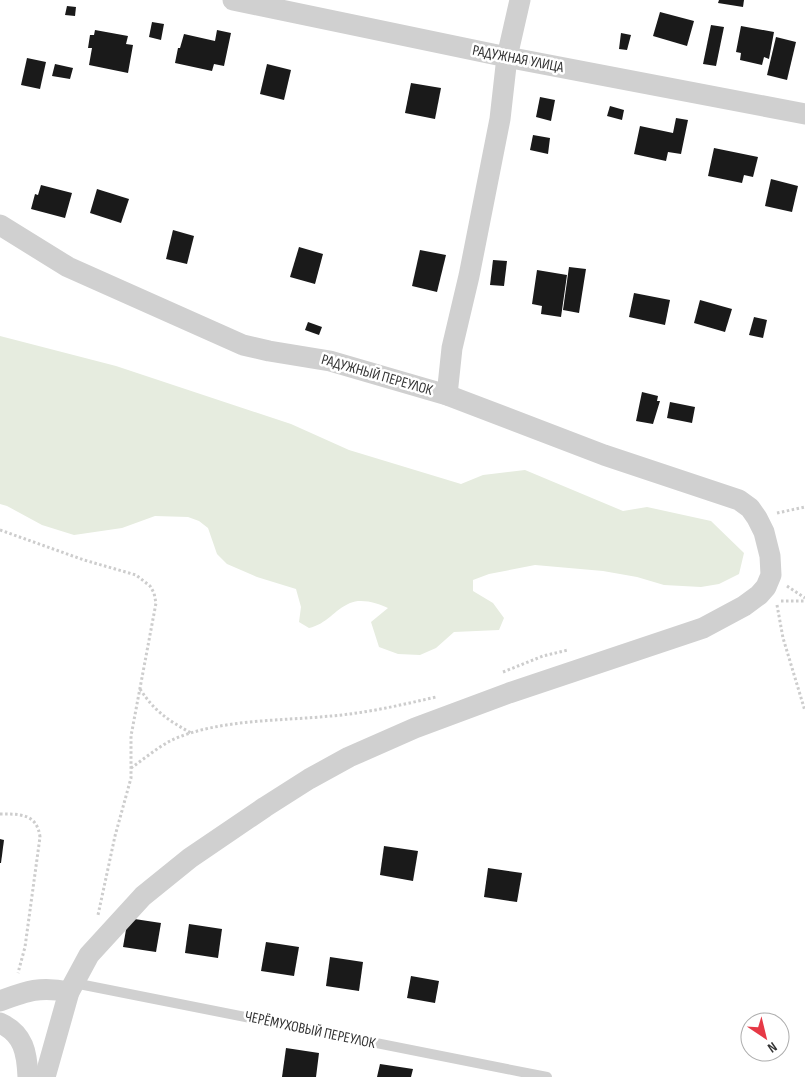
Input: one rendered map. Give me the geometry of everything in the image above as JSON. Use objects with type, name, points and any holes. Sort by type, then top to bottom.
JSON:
[{"type":"street","name":"РАДУЖНАЯ УЛИЦА","points":[[233,0],[507,57],[805,114]]},
{"type":"street","points":[[447,395],[452,348],[469,276],[500,119],[507,57],[520,0]]},
{"type":"street","name":"РАДУЖНЫЙ ПЕРЕУЛОК","points":[[0,225],[68,267],[243,345],[330,361],[447,395],[604,455],[724,494],[750,508],[757,518]]},
{"type":"street","points":[[45,1077],[71,987],[89,955],[143,896],[190,858],[265,807],[310,779],[350,758],[423,725],[509,693],[703,628],[744,606],[766,587],[771,575],[770,556],[764,532],[757,518]]},
{"type":"street","points":[[5,999],[43,988],[71,987]]},
{"type":"street","points":[[0,1023],[10,1028],[22,1044],[27,1058],[28,1077]]},
{"type":"lane","name":"ЧЕРЁМУХОВЫЙ ПЕРЕУЛОК","points":[[71,987],[547,1077]]},
{"type":"path","points":[[757,518],[805,507]]},
{"type":"path","points":[[0,530],[84,560],[136,575],[150,586],[154,593],[156,603],[131,736],[131,778],[115,836],[97,919]]},
{"type":"path","points":[[771,575],[783,638],[805,711]]},
{"type":"path","points":[[498,674],[543,656],[576,648]]},
{"type":"path","points":[[140,689],[151,705],[160,713],[192,733]]},
{"type":"path","points":[[131,768],[172,740],[192,733],[234,724],[380,710],[439,696]]},
{"type":"path","points":[[0,814],[21,814],[32,819],[39,829],[40,836],[25,948],[5,999]]},
{"type":"shaded area","points":[[0,336],[116,366],[291,424],[349,450],[461,484],[483,475],[525,470],[623,511],[647,507],[711,521],[744,553],[739,574],[719,584],[701,587],[664,585],[637,577],[603,571],[535,565],[489,574],[473,580],[473,591],[493,603],[504,618],[499,630],[454,632],[436,648],[420,655],[398,654],[379,647],[371,622],[388,608],[374,603],[359,601],[350,603],[326,620],[309,628],[299,622],[301,607],[296,589],[257,577],[227,564],[217,554],[208,528],[199,521],[188,517],[155,516],[122,528],[74,535],[42,525],[0,504]]},
{"type":"building","points":[[719,0],[744,0],[743,7],[718,3]]},
{"type":"building","points":[[67,6],[76,7],[75,16],[65,15]]},
{"type":"building","points":[[660,12],[694,21],[687,46],[653,36]]},
{"type":"building","points":[[152,22],[164,24],[161,40],[149,37]]},
{"type":"building","points":[[711,25],[724,27],[716,66],[703,64]]},
{"type":"building","points":[[741,26],[774,32],[769,59],[764,57],[762,65],[740,60],[741,53],[736,52]]},
{"type":"building","points":[[95,30],[128,36],[126,44],[133,45],[128,73],[89,65],[92,48],[88,48],[90,35],[94,35]]},
{"type":"building","points":[[217,30],[231,33],[224,66],[214,64],[212,71],[175,63],[178,48],[180,48],[184,34],[215,41]]},
{"type":"building","points":[[621,33],[631,35],[627,50],[619,49]]},
{"type":"building","points":[[776,37],[796,42],[787,80],[767,75]]},
{"type":"building","points":[[27,58],[46,62],[40,89],[21,85]]},
{"type":"building","points":[[55,64],[73,68],[70,79],[52,76]]},
{"type":"building","points":[[267,64],[291,70],[284,100],[260,94]]},
{"type":"building","points":[[411,83],[441,88],[435,119],[405,113]]},
{"type":"building","points":[[540,97],[555,100],[551,121],[536,117]]},
{"type":"building","points":[[610,106],[624,110],[622,120],[607,116]]},
{"type":"building","points":[[676,118],[688,120],[681,154],[668,152],[666,161],[634,154],[640,126],[673,133]]},
{"type":"building","points":[[533,135],[550,138],[548,154],[530,150]]},
{"type":"building","points":[[714,148],[758,157],[753,177],[744,175],[742,183],[708,176]]},
{"type":"building","points":[[771,179],[798,186],[792,212],[765,206]]},
{"type":"building","points":[[41,185],[72,193],[65,218],[31,209],[35,194],[38,195]]},
{"type":"building","points":[[97,189],[129,199],[121,223],[90,213]]},
{"type":"building","points":[[173,230],[194,236],[187,264],[166,259]]},
{"type":"building","points":[[299,247],[323,254],[315,284],[290,277]]},
{"type":"building","points":[[420,250],[446,255],[437,292],[412,286]]},
{"type":"building","points":[[493,260],[507,261],[504,286],[490,285]]},
{"type":"building","points":[[569,267],[586,269],[579,313],[563,310]]},
{"type":"building","points":[[537,270],[567,275],[561,317],[541,314],[542,306],[532,304]]},
{"type":"building","points":[[634,293],[670,300],[665,325],[629,317]]},
{"type":"building","points":[[700,300],[732,309],[725,332],[694,323]]},
{"type":"building","points":[[754,317],[767,320],[763,338],[749,335]]},
{"type":"building","points":[[308,322],[322,327],[319,335],[305,330]]},
{"type":"building","points":[[642,392],[658,396],[657,401],[660,401],[653,424],[636,421]]},
{"type":"building","points":[[670,402],[695,407],[692,423],[667,418]]},
{"type":"building","points":[[0,839],[4,840],[1,863],[0,863]]},
{"type":"building","points":[[384,846],[418,851],[413,881],[380,875]]},
{"type":"building","points":[[488,868],[522,873],[517,902],[484,897]]},
{"type":"building","points":[[128,918],[161,923],[156,952],[123,947]]},
{"type":"building","points":[[189,924],[222,929],[218,958],[185,953]]},
{"type":"building","points":[[266,942],[299,947],[294,976],[261,971]]},
{"type":"building","points":[[330,957],[363,962],[359,991],[326,986]]},
{"type":"building","points":[[411,976],[439,981],[435,1003],[407,998]]},
{"type":"building","points":[[286,1048],[319,1053],[316,1077],[282,1077]]},
{"type":"building","points":[[380,1064],[413,1069],[411,1077],[377,1077]]}]
